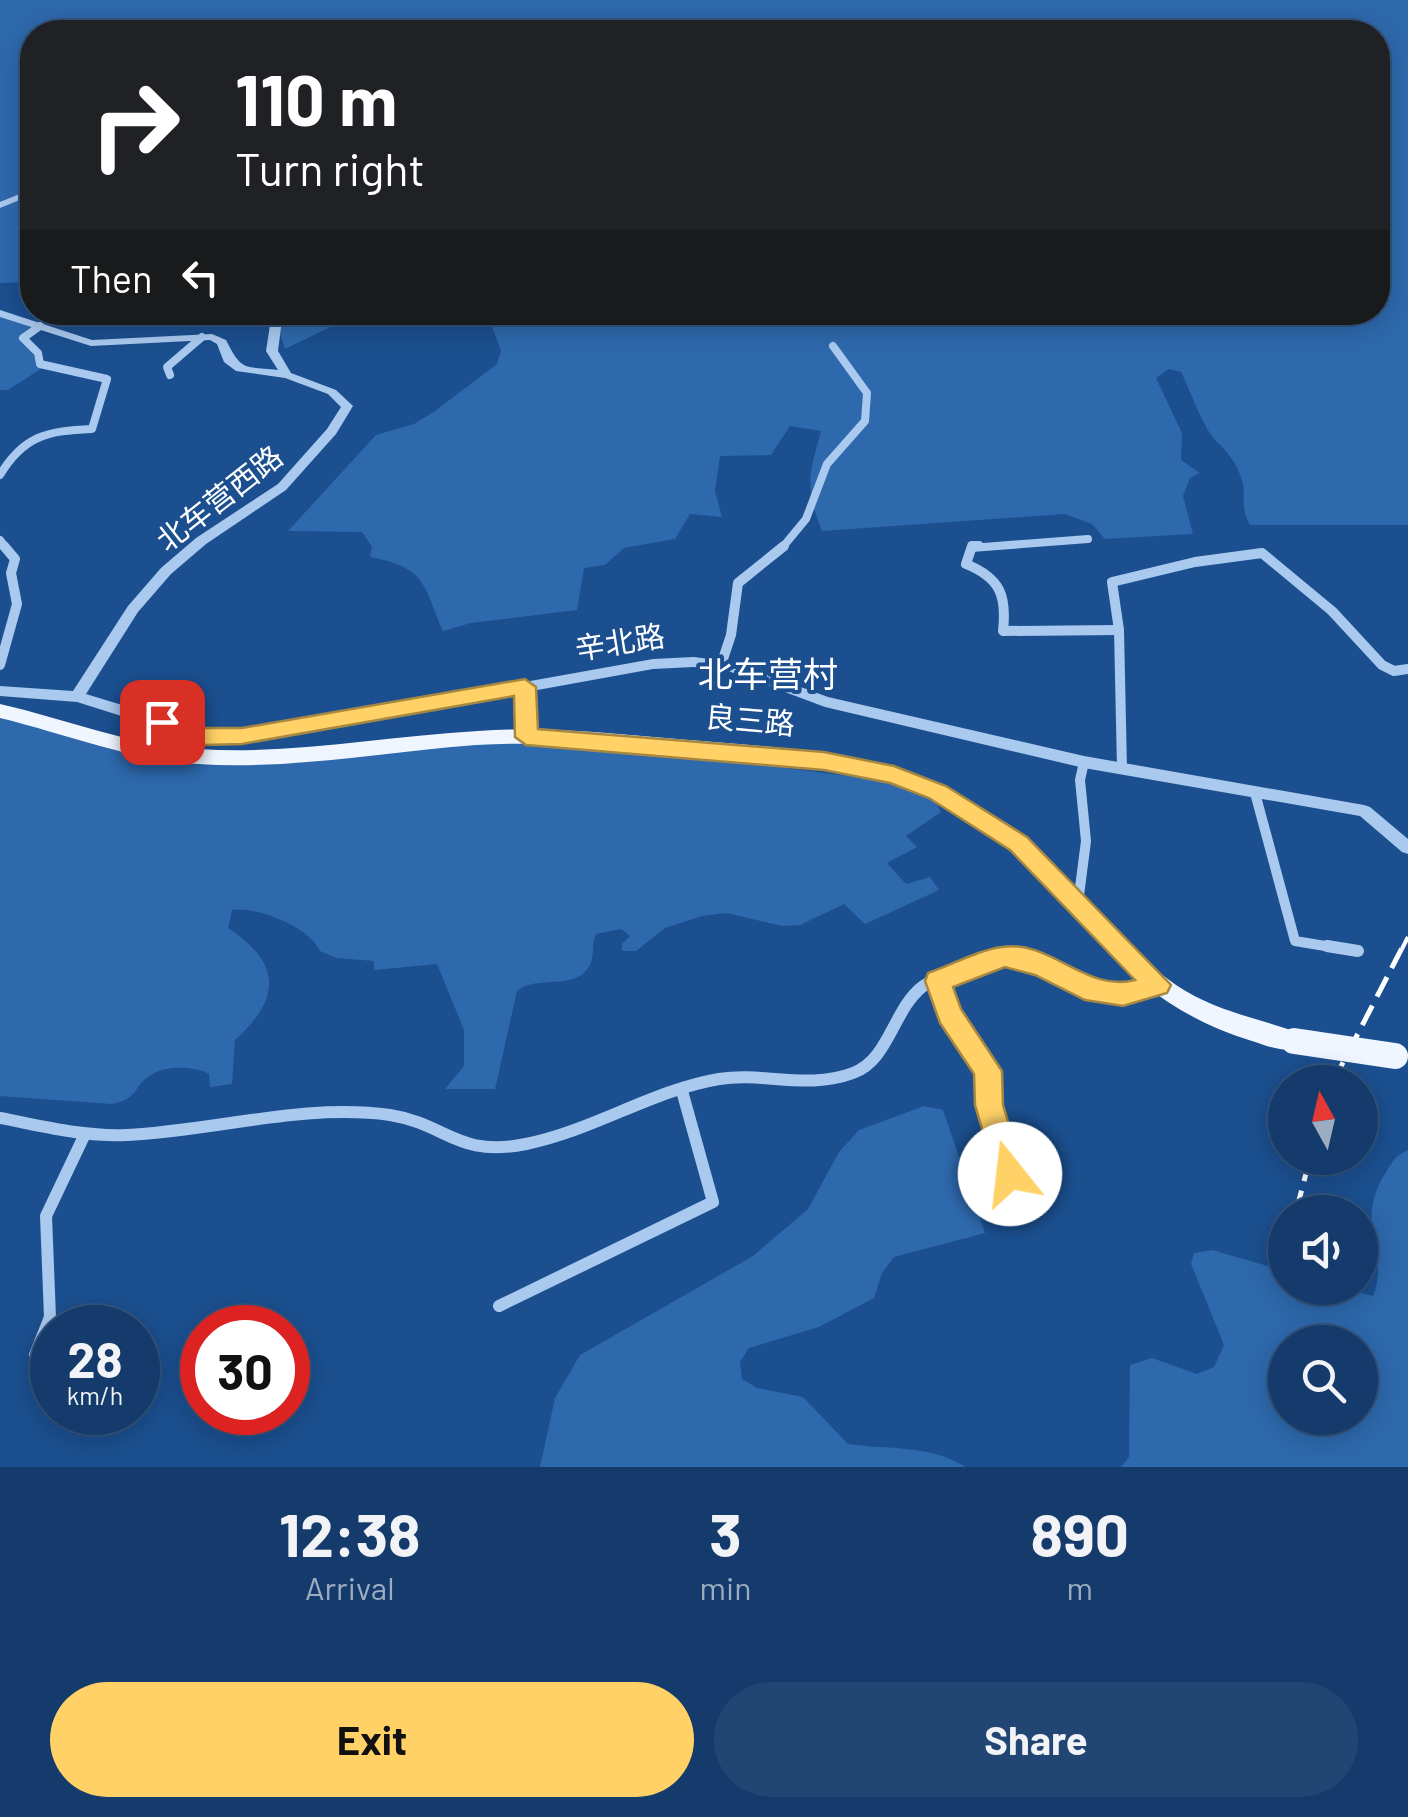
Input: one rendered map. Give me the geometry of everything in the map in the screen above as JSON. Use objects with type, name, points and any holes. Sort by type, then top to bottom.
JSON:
[{"type":"main road","name":"良三路","points":[[0,711],[139,750],[198,757],[526,737],[786,757],[894,775],[938,792],[987,820],[1050,872],[1158,985],[1232,1025],[1294,1041],[1402,1057]]},
{"type":"street","points":[[37,325],[91,343],[202,336]]},
{"type":"street","points":[[276,325],[272,351],[287,375]]},
{"type":"street","points":[[0,475],[18,442],[38,434],[92,429],[102,400],[107,379],[40,364],[38,354],[23,338],[40,326]]},
{"type":"street","points":[[170,375],[167,367],[176,356],[202,336]]},
{"type":"street","name":"北车营西路","points":[[77,697],[132,609],[166,571],[201,541],[269,498],[306,463],[346,414],[346,402],[340,397],[287,375],[240,369],[230,362],[222,342],[202,336]]},
{"type":"street","points":[[721,665],[738,583],[800,531],[819,501],[827,464],[854,444],[869,417],[870,402],[859,370],[833,346]]},
{"type":"street","points":[[1088,539],[972,546],[966,564],[992,574],[999,585],[1007,601],[1003,631],[1091,626],[1119,630]]},
{"type":"street","points":[[0,540],[15,559],[11,573],[17,604],[0,665]]},
{"type":"street","points":[[1122,770],[1119,630],[1112,582],[1255,552],[1292,574],[1382,665],[1394,672],[1408,670]]},
{"type":"street","name":"辛北路","points":[[0,691],[77,697],[190,733],[222,737],[269,733],[664,662],[721,665],[825,702],[1084,762],[1364,811],[1408,848]]},
{"type":"street","points":[[525,687],[526,737]]},
{"type":"street","points":[[1078,904],[1086,841],[1080,780],[1084,762]]},
{"type":"street","points":[[1255,793],[1295,941],[1358,952]]},
{"type":"street","points":[[0,1118],[86,1134],[174,1132],[347,1111],[395,1116],[480,1150],[528,1144],[712,1080],[755,1074],[794,1082],[856,1073],[876,1058],[907,1004],[923,986],[1005,956],[1041,965],[1085,988],[1123,994],[1158,985]]},
{"type":"street","points":[[938,981],[950,1015],[988,1071],[989,1105],[1024,1214]]},
{"type":"street","points":[[498,1306],[713,1202],[682,1091]]},
{"type":"street","points":[[50,1305],[46,1216],[86,1134]]},
{"type":"shaded area","points":[[0,0],[1408,0],[1408,525],[1250,525],[1238,469],[1207,428],[1181,372],[1169,369],[1156,378],[1182,433],[1181,460],[1200,473],[1190,478],[1183,496],[1193,534],[1105,539],[1092,524],[1065,514],[822,531],[810,481],[821,431],[790,426],[771,455],[720,456],[715,491],[722,517],[690,514],[675,539],[624,548],[605,565],[584,568],[577,610],[471,623],[443,631],[420,580],[402,566],[370,557],[372,547],[362,532],[288,531],[376,435],[414,424],[497,364],[501,351],[491,325],[1390,325],[1390,20],[20,20],[20,282],[0,283]]},
{"type":"shaded area","points":[[0,316],[20,321],[20,325],[34,325],[23,333],[36,360],[47,365],[8,390],[0,390]]},
{"type":"shaded area","points":[[282,325],[334,325],[285,349],[279,331]]},
{"type":"shaded area","points":[[0,718],[181,761],[486,741],[621,747],[879,780],[936,802],[941,812],[906,836],[917,847],[887,863],[906,884],[930,877],[939,890],[865,924],[844,904],[800,925],[782,926],[726,913],[702,916],[665,928],[636,951],[622,951],[622,944],[630,936],[621,929],[596,934],[591,961],[584,973],[566,981],[525,986],[517,991],[495,1089],[445,1089],[464,1066],[464,1030],[437,964],[374,970],[374,961],[336,958],[320,951],[305,934],[281,920],[254,911],[232,910],[228,928],[258,954],[269,981],[261,1009],[235,1040],[232,1084],[210,1087],[209,1074],[180,1068],[157,1072],[127,1099],[112,1104],[0,1096]]},
{"type":"shaded area","points":[[924,1106],[943,1110],[985,1233],[894,1257],[882,1273],[874,1298],[819,1327],[749,1348],[740,1362],[742,1379],[757,1388],[803,1397],[848,1444],[923,1451],[966,1467],[540,1467],[555,1398],[580,1355],[753,1256],[808,1209],[839,1152],[859,1130]]},
{"type":"shaded area","points":[[1408,1150],[1408,1467],[1121,1467],[1129,1457],[1130,1365],[1152,1358],[1197,1374],[1214,1367],[1224,1345],[1191,1264],[1194,1253],[1212,1250],[1268,1266],[1268,1305],[1378,1305],[1375,1195],[1395,1159]]},
{"type":"railway","points":[[1402,949],[1408,937]]},
{"type":"railway","points":[[1342,1065],[1403,946]]},
{"type":"railway","points":[[1300,1195],[1306,1175]]},
{"type":"district","name":"北车营村","points":[[768,675]]},
{"type":"route","points":[[162,722],[204,736],[242,736],[525,687],[526,737],[824,761],[894,775],[938,792],[987,820],[1050,872],[1117,948],[1158,985],[1123,994],[1085,988],[1041,965],[1005,956],[938,981],[950,1015],[988,1071],[989,1105],[1010,1174]]}]
